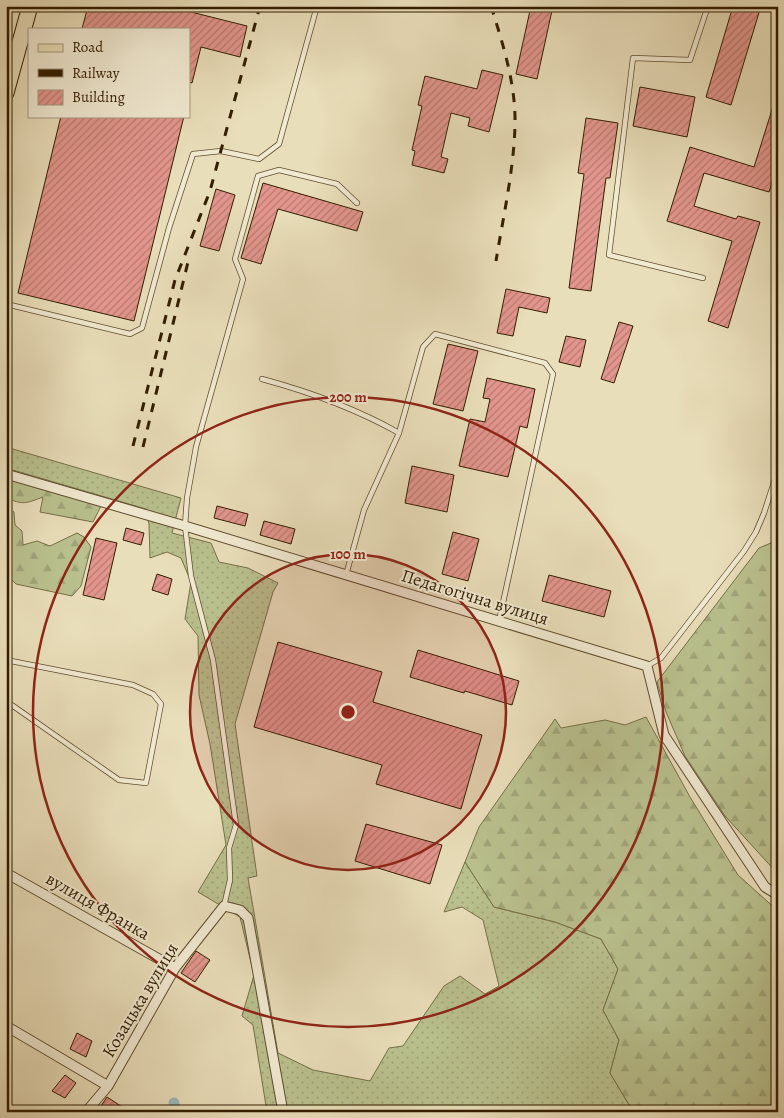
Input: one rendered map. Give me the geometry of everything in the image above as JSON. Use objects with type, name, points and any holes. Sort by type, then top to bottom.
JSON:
[{"type":"main road","points":[[6,93],[10,67],[30,6]]},
{"type":"street","name":"Педагогічна вулиця","points":[[6,474],[185,526],[647,666]]},
{"type":"street","points":[[647,666],[664,735],[765,887],[778,896]]},
{"type":"street","name":"вулиця Франка","points":[[6,872],[175,968]]},
{"type":"street","points":[[224,906],[240,910],[248,918],[283,1112]]},
{"type":"street","name":"Козацька вулиця","points":[[86,1112],[108,1086],[175,968],[224,906]]},
{"type":"street","points":[[6,1026],[108,1086]]},
{"type":"lane","points":[[6,304],[130,334],[142,328],[169,228],[193,154],[221,151],[259,158],[279,144],[317,6]]},
{"type":"lane","points":[[703,278],[609,255],[633,58],[690,60],[708,6]]},
{"type":"lane","points":[[224,906],[230,880],[229,848],[236,825],[213,660],[191,576],[185,526],[186,498],[196,447],[243,279],[235,259],[258,176],[279,170],[337,184],[357,203]]},
{"type":"lane","points":[[346,575],[364,510],[399,433],[423,347],[435,334],[545,364],[553,374],[499,621]]},
{"type":"lane","points":[[262,379],[311,392],[375,419],[399,433]]},
{"type":"lane","points":[[647,666],[661,658],[744,551],[756,532],[764,513],[778,470]]},
{"type":"lane","points":[[6,660],[133,685],[153,694],[161,704],[146,783],[119,780],[6,701]]},
{"type":"green space","points":[[6,447],[181,498],[172,533],[211,543],[219,562],[248,568],[278,583],[273,592],[235,724],[257,876],[248,878],[278,1053],[313,1070],[370,1081],[389,1048],[403,1046],[444,986],[460,976],[485,994],[499,986],[483,920],[462,907],[444,912],[465,862],[494,907],[555,922],[601,939],[618,969],[603,1010],[619,1040],[610,1073],[631,1108],[638,1112],[267,1112],[253,1025],[242,1016],[254,975],[240,917],[198,892],[226,845],[210,744],[199,695],[198,636],[185,619],[191,582],[181,558],[167,552],[150,558],[149,524],[146,509],[6,468]]},
{"type":"green space","points":[[6,476],[102,504],[93,522],[40,512],[43,497],[21,503],[6,497]]},
{"type":"green space","points":[[6,508],[14,512],[15,525],[22,531],[23,545],[37,541],[50,546],[77,533],[84,537],[91,547],[81,586],[72,596],[16,584],[6,574]]},
{"type":"green space","points":[[778,540],[778,874],[725,816],[685,756],[666,712],[657,682],[759,548]]},
{"type":"green space","points":[[646,717],[690,797],[738,875],[778,911],[778,1112],[638,1112],[631,1108],[610,1073],[619,1040],[603,1010],[618,969],[601,939],[555,922],[494,907],[465,862],[479,827],[555,719],[561,728],[605,720],[625,725]]},
{"type":"building","points":[[88,6],[167,6],[247,26],[240,57],[201,47],[192,83],[190,82],[190,28],[82,28]]},
{"type":"building","points":[[531,6],[553,6],[537,79],[516,74]]},
{"type":"building","points":[[733,6],[761,6],[731,105],[706,97]]},
{"type":"building","points":[[482,70],[503,75],[489,132],[468,126],[470,118],[451,113],[441,157],[448,159],[444,173],[412,165],[415,151],[412,150],[422,106],[418,105],[425,76],[477,89]]},
{"type":"building","points":[[640,87],[695,97],[687,137],[633,126]]},
{"type":"building","points":[[776,97],[778,98],[778,164],[769,192],[704,173],[694,206],[736,219],[738,216],[760,222],[728,328],[708,321],[732,241],[667,221],[690,147],[754,167]]},
{"type":"building","points":[[61,118],[184,118],[134,321],[18,293]]},
{"type":"building","points":[[586,118],[618,123],[610,178],[606,178],[591,291],[569,288],[584,174],[578,173]]},
{"type":"building","points":[[263,183],[363,212],[357,231],[278,209],[261,264],[241,258]]},
{"type":"building","points":[[216,189],[235,195],[219,251],[200,246]]},
{"type":"building","points":[[506,289],[550,298],[547,313],[519,307],[513,336],[497,333]]},
{"type":"building","points":[[619,322],[633,326],[614,383],[601,379]]},
{"type":"building","points":[[566,336],[586,340],[580,367],[559,362]]},
{"type":"building","points":[[448,344],[478,351],[463,411],[433,404]]},
{"type":"building","points":[[487,378],[535,389],[527,428],[520,426],[508,477],[459,466],[470,419],[485,422],[490,399],[483,398]]},
{"type":"building","points":[[412,466],[454,475],[447,512],[405,503]]},
{"type":"building","points":[[217,506],[248,514],[245,526],[214,518]]},
{"type":"building","points":[[264,521],[295,529],[291,544],[260,535]]},
{"type":"building","points":[[126,528],[144,533],[141,545],[123,540]]},
{"type":"building","points":[[453,532],[479,539],[468,581],[442,574]]},
{"type":"building","points":[[96,538],[117,543],[104,600],[83,595]]},
{"type":"building","points":[[157,574],[172,579],[168,595],[152,590]]},
{"type":"building","points":[[549,575],[611,591],[604,617],[542,601]]},
{"type":"building","points":[[278,642],[382,672],[373,702],[482,735],[461,809],[376,784],[382,765],[254,727]]},
{"type":"building","points":[[418,650],[519,681],[512,705],[410,677]]},
{"type":"building","points":[[366,824],[442,845],[430,884],[355,861]]},
{"type":"building","points":[[196,951],[210,960],[195,982],[181,973]]},
{"type":"building","points":[[77,1033],[92,1041],[86,1057],[70,1049]]},
{"type":"building","points":[[65,1075],[76,1083],[65,1098],[52,1091]]},
{"type":"building","points":[[107,1097],[130,1112],[97,1112]]},
{"type":"waterway","points":[[174,1103],[175,1112]]},
{"type":"railway","points":[[133,446],[175,280],[210,191],[260,6]]},
{"type":"railway","points":[[491,6],[508,65],[515,110],[513,159],[496,261]]},
{"type":"railway","points":[[143,447],[188,262]]}]
